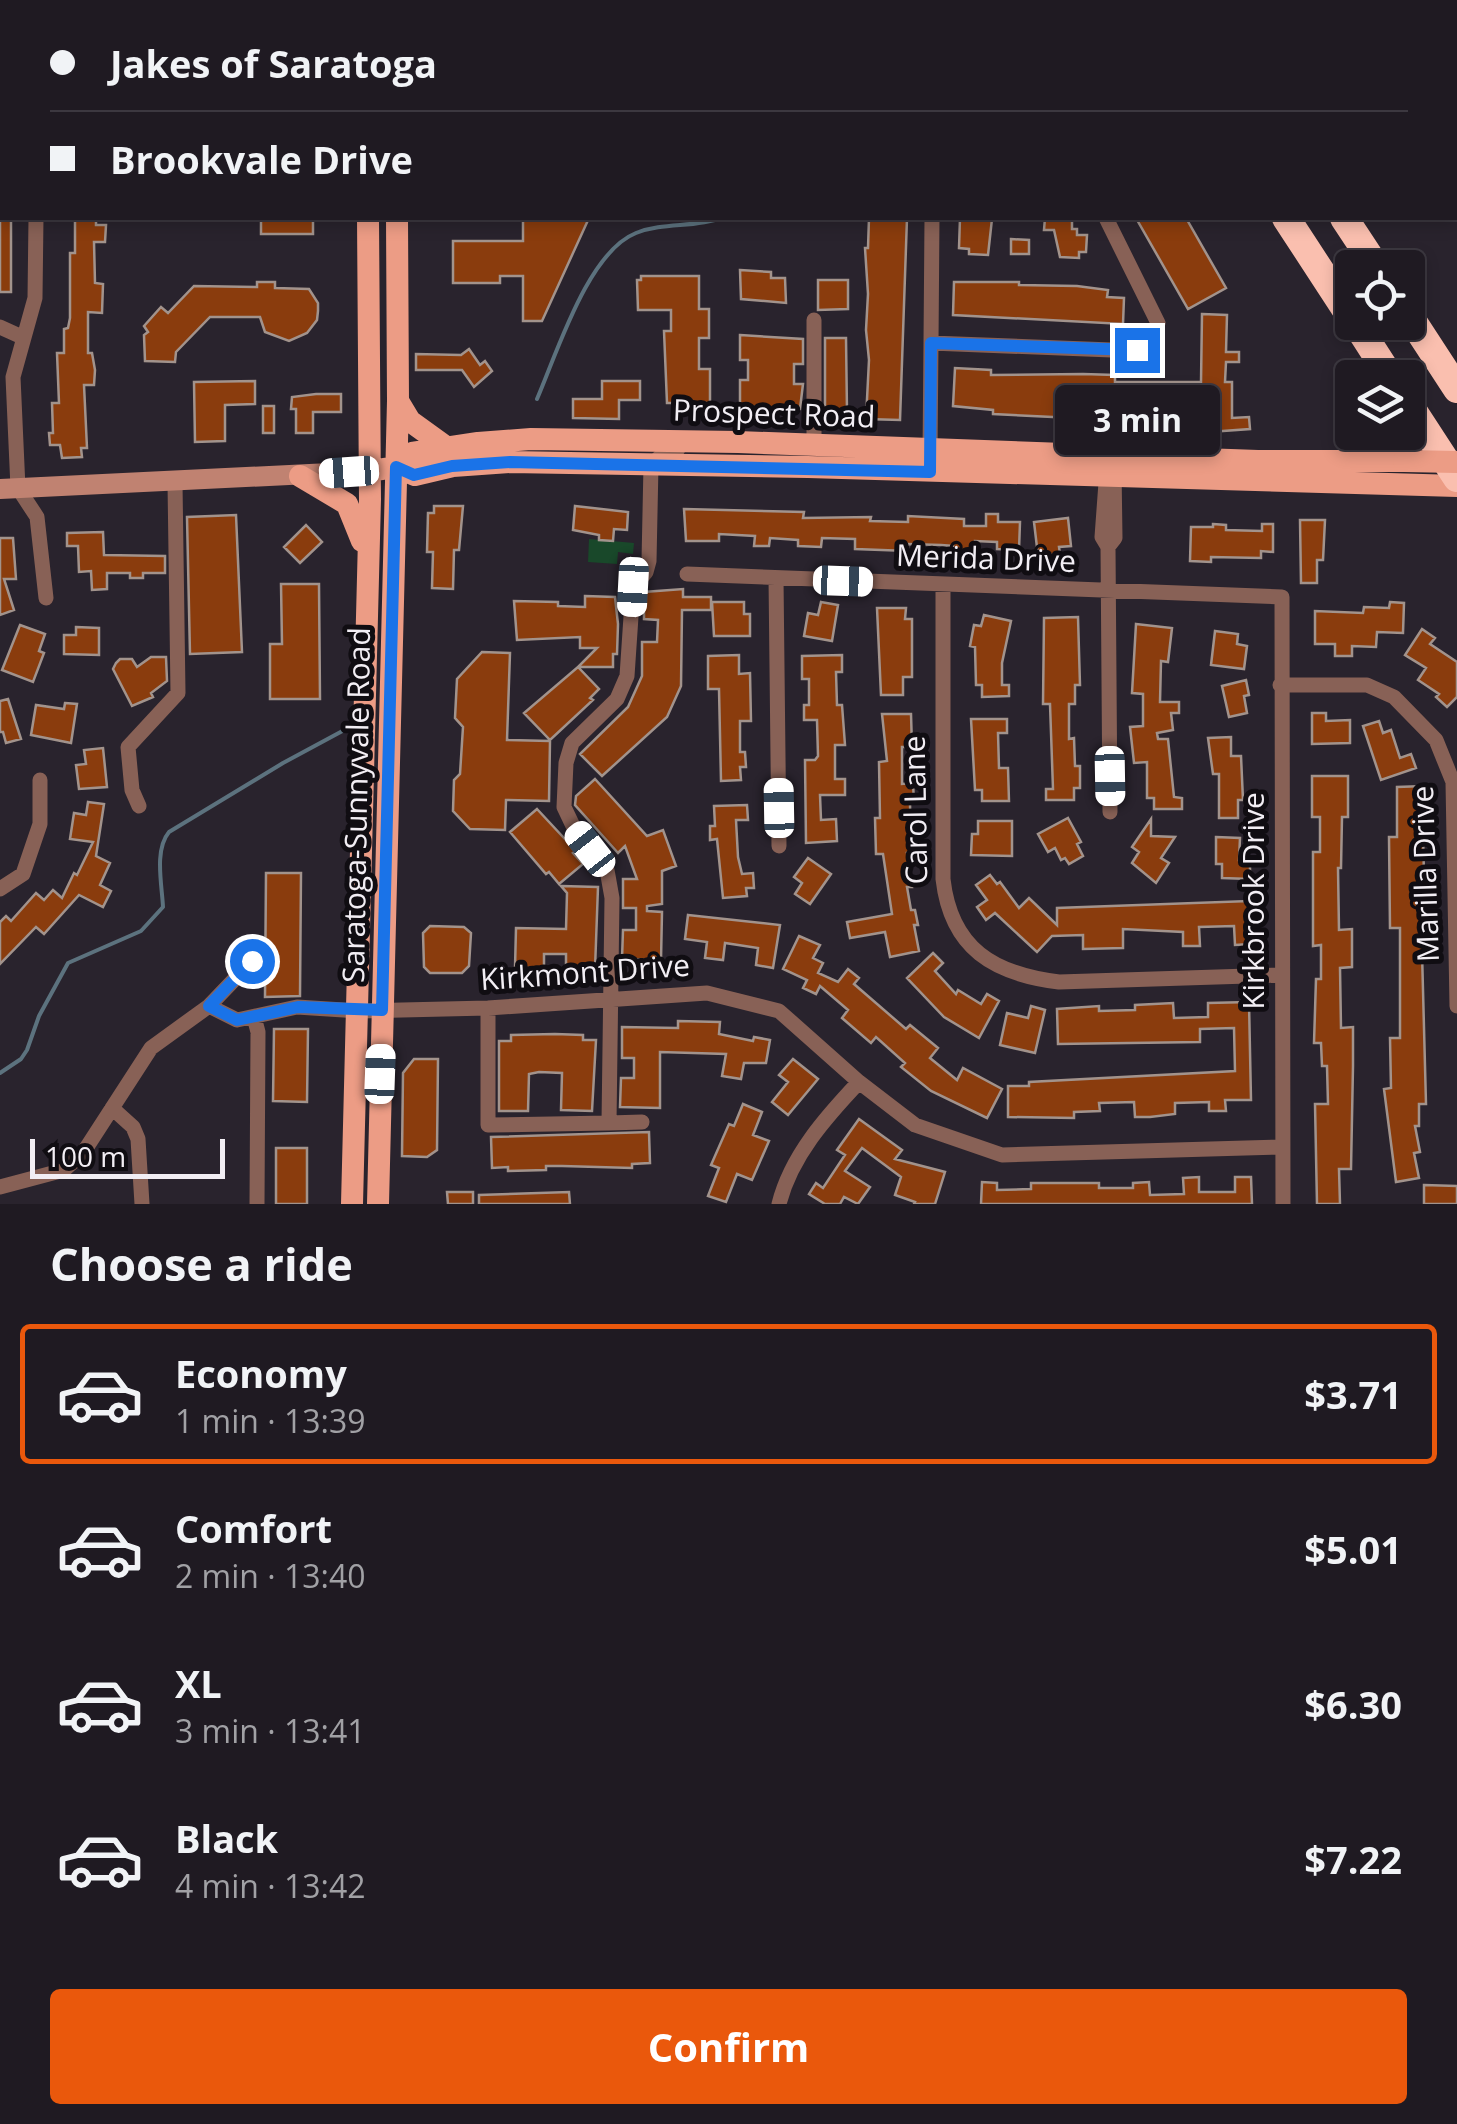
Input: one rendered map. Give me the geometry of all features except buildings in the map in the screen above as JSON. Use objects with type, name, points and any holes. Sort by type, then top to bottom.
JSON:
[{"type":"highway","points":[[1287,220],[1335,292]]},
{"type":"highway","points":[[1345,220],[1365,250]]},
{"type":"highway","points":[[1425,340],[1457,389]]},
{"type":"highway","points":[[1425,429],[1457,478]]},
{"type":"main road","name":"Saratoga-Sunnyvale Road","points":[[368,220],[371,1010],[378,1204]]},
{"type":"main road","name":"Saratoga-Sunnyvale Road","points":[[352,1204],[371,1010],[396,467],[397,220]]},
{"type":"main road","points":[[398,401],[410,421],[446,448]]},
{"type":"main road","name":"Prospect Road","points":[[396,467],[412,452],[531,440],[814,444],[930,461]]},
{"type":"main road","name":"Prospect Road","points":[[9,489],[300,476],[396,467],[414,475],[452,466],[496,463],[930,461],[1457,486]]},
{"type":"main road","name":"Prospect Road","points":[[1110,471],[1258,461],[1457,462]]},
{"type":"main road","points":[[300,476],[347,504],[367,554]]},
{"type":"street","points":[[36,220],[35,298],[13,377],[9,489],[36,517],[46,598]]},
{"type":"street","points":[[930,461],[932,220]]},
{"type":"street","points":[[931,343],[1137,350],[1158,322],[1107,220]]},
{"type":"street","points":[[814,320],[814,444]]},
{"type":"street","points":[[0,327],[22,336]]},
{"type":"street","points":[[610,1123],[610,884],[607,870],[574,828],[564,806],[566,764],[572,743],[617,700],[627,676],[633,587],[646,572],[649,561],[652,465],[663,454],[676,452],[683,441]]},
{"type":"street","points":[[1110,471],[1102,538],[1108,547],[1110,812]]},
{"type":"street","points":[[140,806],[132,790],[128,748],[178,693],[174,482]]},
{"type":"street","name":"Merida Drive","points":[[688,574],[1282,597]]},
{"type":"street","points":[[776,578],[779,846]]},
{"type":"street","name":"Carol Lane","points":[[943,585],[943,879],[954,924],[964,938],[980,956],[1033,979],[1059,982],[1282,975]]},
{"type":"street","name":"Kirkbrook Drive","points":[[1282,597],[1282,1204]]},
{"type":"street","name":"Marilla Drive","points":[[1280,685],[1367,685],[1394,697],[1436,740],[1453,782],[1457,1006]]},
{"type":"street","points":[[0,889],[22,874],[40,824],[40,780]]},
{"type":"street","points":[[0,1187],[64,1170],[83,1153],[151,1048],[209,1006],[252,961]]},
{"type":"street","name":"Kirkmont Drive","points":[[254,1017],[298,1007],[488,1008],[707,993],[779,1011],[859,1082],[915,1124],[1002,1155],[1282,1147]]},
{"type":"street","points":[[209,1006],[237,1020],[254,1017],[258,1032],[256,1204]]},
{"type":"street","points":[[488,1008],[488,1126],[642,1122]]},
{"type":"street","points":[[778,1204],[818,1126],[859,1082]]},
{"type":"street","points":[[112,1108],[134,1127],[138,1138],[142,1204]]},
{"type":"green space","points":[[589,539],[634,543],[633,554],[618,552],[617,564],[588,562]]},
{"type":"waterway","points":[[537,399],[564,331],[603,260],[636,233],[713,220]]},
{"type":"waterway","points":[[0,1073],[27,1050],[39,1016],[68,963],[141,931],[163,907],[160,858],[169,832],[348,728]]},
{"type":"route","points":[[252,961],[209,1006],[237,1020],[298,1007],[382,1010],[396,467],[414,475],[452,466],[510,462],[930,472],[931,343],[1137,350]]}]
